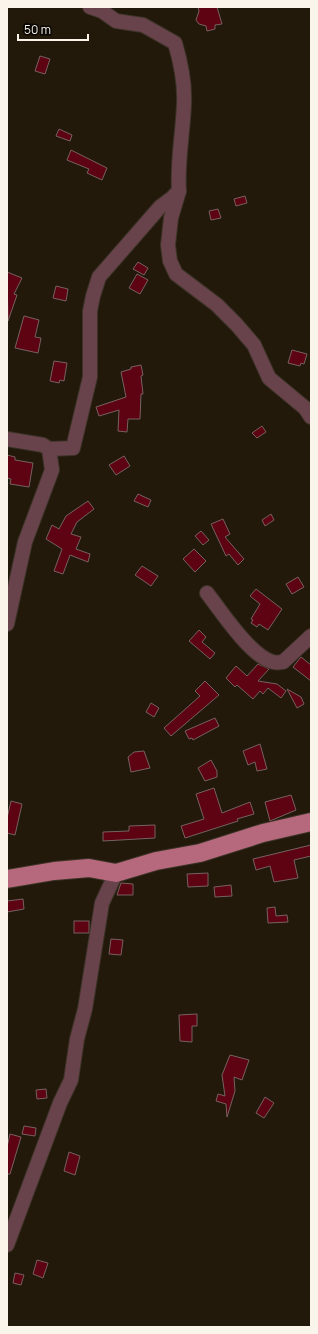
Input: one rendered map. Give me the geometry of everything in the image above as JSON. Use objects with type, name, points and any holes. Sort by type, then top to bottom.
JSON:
[{"type":"main road","points":[[7,879],[54,871],[90,868],[116,873],[156,861],[200,853],[262,833],[311,822]]},
{"type":"street","points":[[90,7],[102,11],[116,21],[143,25],[176,43],[182,68],[184,103],[177,170],[179,191],[171,218],[168,245],[170,261],[176,274],[217,305],[236,324],[254,345],[269,378],[305,408],[311,417]]},
{"type":"street","points":[[7,624],[25,542],[52,470],[73,448],[90,377],[90,311],[99,277],[160,207],[179,191]]},
{"type":"street","points":[[7,438],[43,446],[49,449],[73,448]]},
{"type":"street","points":[[49,449],[52,470]]},
{"type":"street","points":[[207,593],[242,638],[254,650],[273,662],[283,662],[311,636]]},
{"type":"street","points":[[7,1245],[60,1103],[71,1080],[77,1039],[85,1009],[98,920],[102,902],[116,873]]},
{"type":"building","points":[[198,7],[217,7],[222,24],[215,25],[215,29],[207,31],[206,26],[199,24],[196,20],[199,11]]},
{"type":"building","points":[[40,56],[50,59],[45,74],[35,71]]},
{"type":"building","points":[[59,129],[72,135],[70,141],[56,136]]},
{"type":"building","points":[[71,150],[107,168],[102,180],[87,173],[89,169],[67,160]]},
{"type":"building","points":[[245,196],[247,203],[236,206],[234,199]]},
{"type":"building","points":[[218,209],[221,218],[211,220],[209,211]]},
{"type":"building","points":[[138,262],[148,268],[144,275],[133,269]]},
{"type":"building","points":[[7,272],[22,278],[14,294],[17,295],[8,321]]},
{"type":"building","points":[[137,274],[148,280],[140,294],[129,288]]},
{"type":"building","points":[[56,286],[68,289],[66,301],[53,298]]},
{"type":"building","points":[[24,316],[39,320],[35,337],[41,338],[38,353],[15,348]]},
{"type":"building","points":[[292,350],[307,354],[304,364],[301,363],[300,366],[288,363]]},
{"type":"building","points":[[54,361],[67,363],[64,381],[60,380],[59,383],[50,381]]},
{"type":"building","points":[[141,365],[143,375],[141,376],[143,394],[141,394],[140,419],[128,419],[127,432],[118,431],[119,410],[99,416],[96,407],[126,397],[121,372],[131,369],[131,367]]},
{"type":"building","points":[[262,426],[266,432],[257,438],[252,433]]},
{"type":"building","points":[[7,455],[15,457],[15,460],[33,463],[29,487],[10,484],[11,479],[7,478]]},
{"type":"building","points":[[124,456],[130,466],[116,475],[109,465]]},
{"type":"building","points":[[138,494],[151,500],[148,507],[134,501]]},
{"type":"building","points":[[88,501],[94,509],[77,522],[71,534],[81,537],[76,549],[90,554],[88,562],[70,555],[63,574],[54,571],[62,549],[46,539],[52,525],[59,529],[66,516]]},
{"type":"building","points":[[271,514],[274,520],[265,526],[262,520]]},
{"type":"building","points":[[223,519],[230,534],[225,537],[244,559],[238,565],[229,554],[226,556],[211,524]]},
{"type":"building","points":[[201,531],[209,540],[203,545],[195,536]]},
{"type":"building","points":[[194,549],[206,561],[195,572],[183,559]]},
{"type":"building","points":[[142,566],[158,576],[151,586],[135,575]]},
{"type":"building","points":[[298,577],[304,587],[292,594],[286,584]]},
{"type":"building","points":[[256,589],[282,609],[268,630],[259,624],[257,627],[251,623],[253,620],[251,619],[260,604],[250,596]]},
{"type":"building","points":[[199,630],[206,637],[202,642],[215,653],[210,659],[189,641]]},
{"type":"building","points":[[301,657],[311,665],[311,681],[293,667]]},
{"type":"building","points":[[258,664],[269,669],[258,681],[277,684],[286,691],[281,698],[268,688],[263,694],[260,691],[253,699],[237,685],[235,687],[226,678],[236,666],[247,676]]},
{"type":"building","points":[[205,681],[219,695],[171,736],[164,728],[200,696],[195,691]]},
{"type":"building","points":[[287,689],[301,697],[304,704],[297,708]]},
{"type":"building","points":[[151,703],[159,708],[154,717],[146,712]]},
{"type":"building","points":[[215,718],[219,726],[193,740],[192,738],[189,739],[185,731]]},
{"type":"building","points":[[260,744],[267,769],[257,771],[255,762],[248,765],[243,751]]},
{"type":"building","points":[[144,751],[150,768],[131,772],[128,757],[134,752]]},
{"type":"building","points":[[211,760],[217,771],[217,777],[205,781],[198,768]]},
{"type":"building","points":[[214,788],[222,813],[250,802],[254,814],[237,819],[238,821],[185,838],[181,826],[204,819],[196,794]]},
{"type":"building","points":[[291,795],[296,810],[270,821],[265,802]]},
{"type":"building","points":[[11,801],[22,804],[15,835],[7,833],[7,818]]},
{"type":"building","points":[[155,825],[155,838],[103,841],[103,832],[129,831],[129,826]]},
{"type":"building","points":[[311,845],[311,856],[294,860],[298,878],[274,882],[270,866],[256,870],[253,859]]},
{"type":"building","points":[[208,873],[208,886],[188,887],[187,874]]},
{"type":"building","points":[[121,883],[133,884],[133,895],[117,895]]},
{"type":"building","points":[[231,885],[232,896],[215,897],[214,887]]},
{"type":"building","points":[[23,899],[24,909],[7,912],[7,901]]},
{"type":"building","points":[[275,907],[276,916],[287,915],[288,922],[268,923],[267,908]]},
{"type":"building","points":[[74,921],[89,921],[89,933],[74,933]]},
{"type":"building","points":[[111,939],[123,940],[121,955],[109,954]]},
{"type":"building","points":[[197,1014],[197,1026],[192,1026],[192,1042],[180,1041],[179,1015]]},
{"type":"building","points":[[230,1055],[249,1060],[242,1080],[234,1077],[235,1091],[227,1117],[226,1104],[216,1101],[218,1094],[225,1096],[222,1075]]},
{"type":"building","points":[[46,1089],[47,1098],[37,1099],[36,1090]]},
{"type":"building","points":[[265,1097],[274,1103],[264,1118],[256,1113]]},
{"type":"building","points":[[24,1126],[36,1128],[35,1136],[22,1134]]},
{"type":"building","points":[[10,1134],[21,1137],[10,1174],[7,1174],[7,1147]]},
{"type":"building","points":[[69,1152],[80,1156],[75,1175],[64,1171]]},
{"type":"building","points":[[37,1260],[48,1263],[43,1278],[33,1274]]},
{"type":"building","points":[[15,1273],[24,1275],[21,1285],[13,1283]]}]
